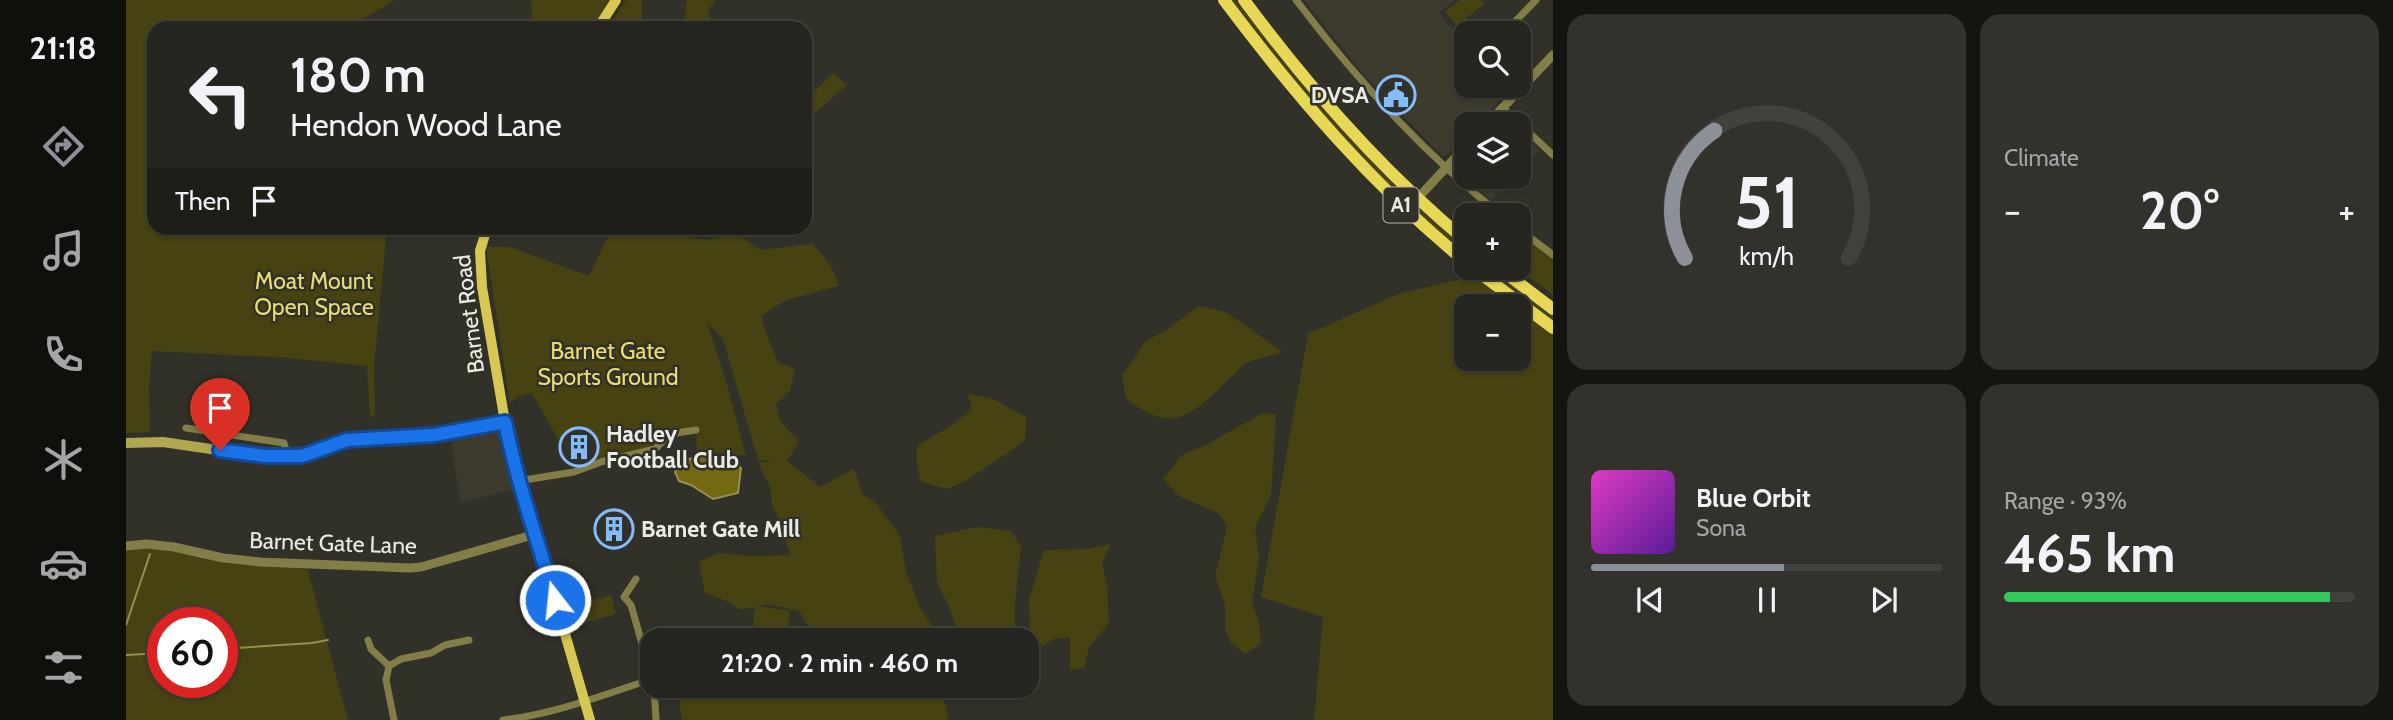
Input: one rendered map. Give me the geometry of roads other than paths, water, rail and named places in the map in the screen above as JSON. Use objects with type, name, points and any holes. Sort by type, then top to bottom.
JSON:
[{"type":"highway","name":"A1","points":[[1224,0],[1288,84],[1340,143],[1409,213],[1454,252]]},
{"type":"highway","name":"A1","points":[[1244,0],[1325,102],[1418,198],[1454,230]]},
{"type":"highway","points":[[1489,280],[1553,328]]},
{"type":"highway","points":[[1515,280],[1553,309]]},
{"type":"main road","points":[[602,21],[616,0]]},
{"type":"main road","name":"Barnet Road","points":[[485,235],[480,251],[482,287],[505,422],[518,481],[590,720]]},
{"type":"main road","points":[[126,443],[163,442],[288,457],[302,456],[347,440],[434,435],[505,422]]},
{"type":"street","points":[[1296,0],[1356,75],[1446,168],[1487,203]]},
{"type":"street","points":[[1516,21],[1536,0]]},
{"type":"street","points":[[1499,112],[1553,55]]},
{"type":"street","points":[[1503,108],[1553,155]]},
{"type":"street","points":[[1418,198],[1454,159]]},
{"type":"street","points":[[1531,238],[1553,255]]},
{"type":"street","points":[[186,428],[284,443],[288,457]]},
{"type":"street","points":[[518,481],[574,472],[601,462],[655,449],[670,434],[696,430]]},
{"type":"street","name":"Barnet Gate Lane","points":[[126,546],[147,544],[174,547],[223,558],[260,562],[410,568],[536,534]]},
{"type":"street","points":[[636,579],[624,597],[631,605],[640,637]]},
{"type":"street","points":[[368,640],[370,649],[389,666]]},
{"type":"street","points":[[394,720],[386,680],[389,666],[401,659],[431,653],[445,645],[469,640]]},
{"type":"street","points":[[457,642],[460,652]]},
{"type":"street","points":[[503,720],[529,717],[640,687]]},
{"type":"street","points":[[654,698],[656,720]]},
{"type":"waterway","points":[[126,625],[150,554]]},
{"type":"waterway","points":[[238,648],[328,640]]},
{"type":"waterway","points":[[126,655],[147,654]]},
{"type":"place","name":"DVSA","points":[[1396,95]]},
{"type":"place","name":"Hadley Football Club","points":[[579,447]]},
{"type":"place","name":"Barnet Gate Mill","points":[[614,529]]},
{"type":"park label","name":"Moat Mount Open Space","points":[[314,294]]},
{"type":"park label","name":"Barnet Gate Sports Ground","points":[[608,364]]}]
